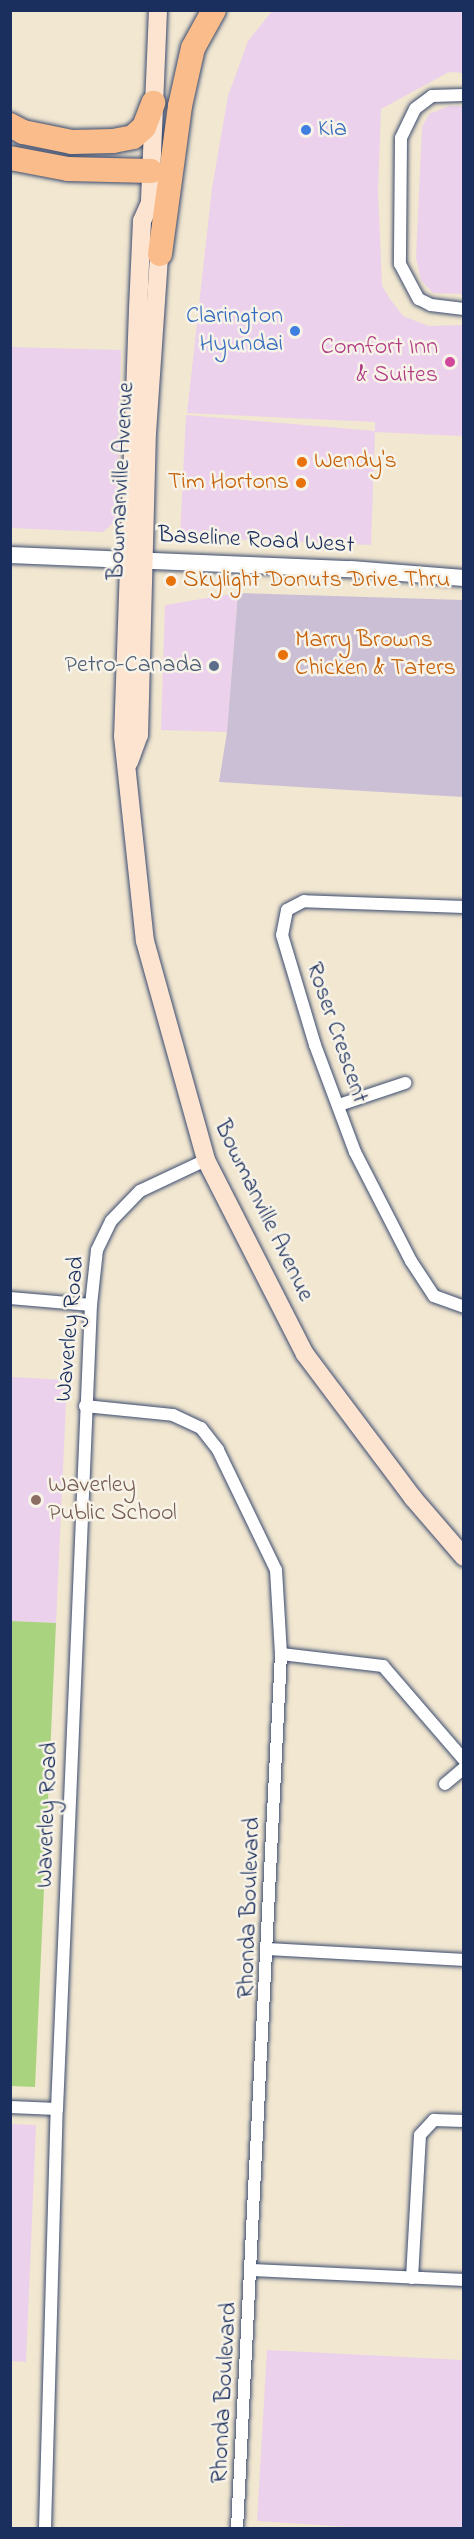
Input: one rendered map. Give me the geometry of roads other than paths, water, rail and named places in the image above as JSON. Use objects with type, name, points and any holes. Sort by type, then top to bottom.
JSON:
[{"type":"highway","points":[[160,254],[180,106],[193,48],[214,10]]},
{"type":"highway","points":[[10,125],[23,132],[72,142],[113,141],[133,137],[144,127],[153,103]]},
{"type":"highway","points":[[10,158],[68,169],[151,171]]},
{"type":"main road","name":"Bowmanville Avenue","points":[[158,10],[150,203],[142,221],[135,560],[139,735],[129,762],[145,941],[206,1160],[305,1353],[413,1498],[464,1557]]},
{"type":"main road","name":"Bowmanville Avenue","points":[[135,560],[160,254],[159,222],[150,203]]},
{"type":"street","points":[[464,95],[432,96],[415,109],[401,138],[400,264],[419,299],[431,305],[464,309]]},
{"type":"street","name":"Baseline Road West","points":[[10,555],[351,569],[464,578]]},
{"type":"street","name":"Roser Crescent","points":[[464,907],[304,901],[287,910],[282,935],[315,1045],[339,1104],[355,1152],[411,1261],[434,1296],[464,1307]]},
{"type":"street","points":[[339,1104],[405,1083]]},
{"type":"street","name":"Waverley Road","points":[[45,2529],[57,2109],[85,1406],[97,1250],[111,1221],[140,1191],[206,1160]]},
{"type":"street","points":[[10,1298],[91,1305]]},
{"type":"street","name":"Rhonda Boulevard","points":[[85,1406],[173,1415],[201,1428],[213,1443],[276,1570],[281,1654],[253,2270],[237,2529]]},
{"type":"street","points":[[281,1654],[383,1666],[464,1760]]},
{"type":"street","points":[[445,1784],[464,1768]]},
{"type":"street","points":[[269,1949],[464,1960]]},
{"type":"street","points":[[10,2107],[57,2109]]},
{"type":"street","points":[[412,2278],[420,2135],[434,2120],[464,2121]]},
{"type":"street","points":[[253,2270],[464,2280]]},
{"type":"place","name":"Kia","points":[[306,130]]},
{"type":"place","name":"Clarington Hyundai","points":[[295,331]]},
{"type":"place","name":"Comfort Inn & Suites","points":[[450,362]]},
{"type":"place","name":"Wendy's","points":[[302,462]]},
{"type":"place","name":"Tim Hortons","points":[[301,483]]},
{"type":"place","name":"Skylight Donuts Drive Thru","points":[[171,581]]},
{"type":"place","name":"Marry Browns Chicken & Taters","points":[[283,655]]},
{"type":"place","name":"Petro-Canada","points":[[214,666]]},
{"type":"place","name":"Waverley Public School","points":[[36,1500]]}]
